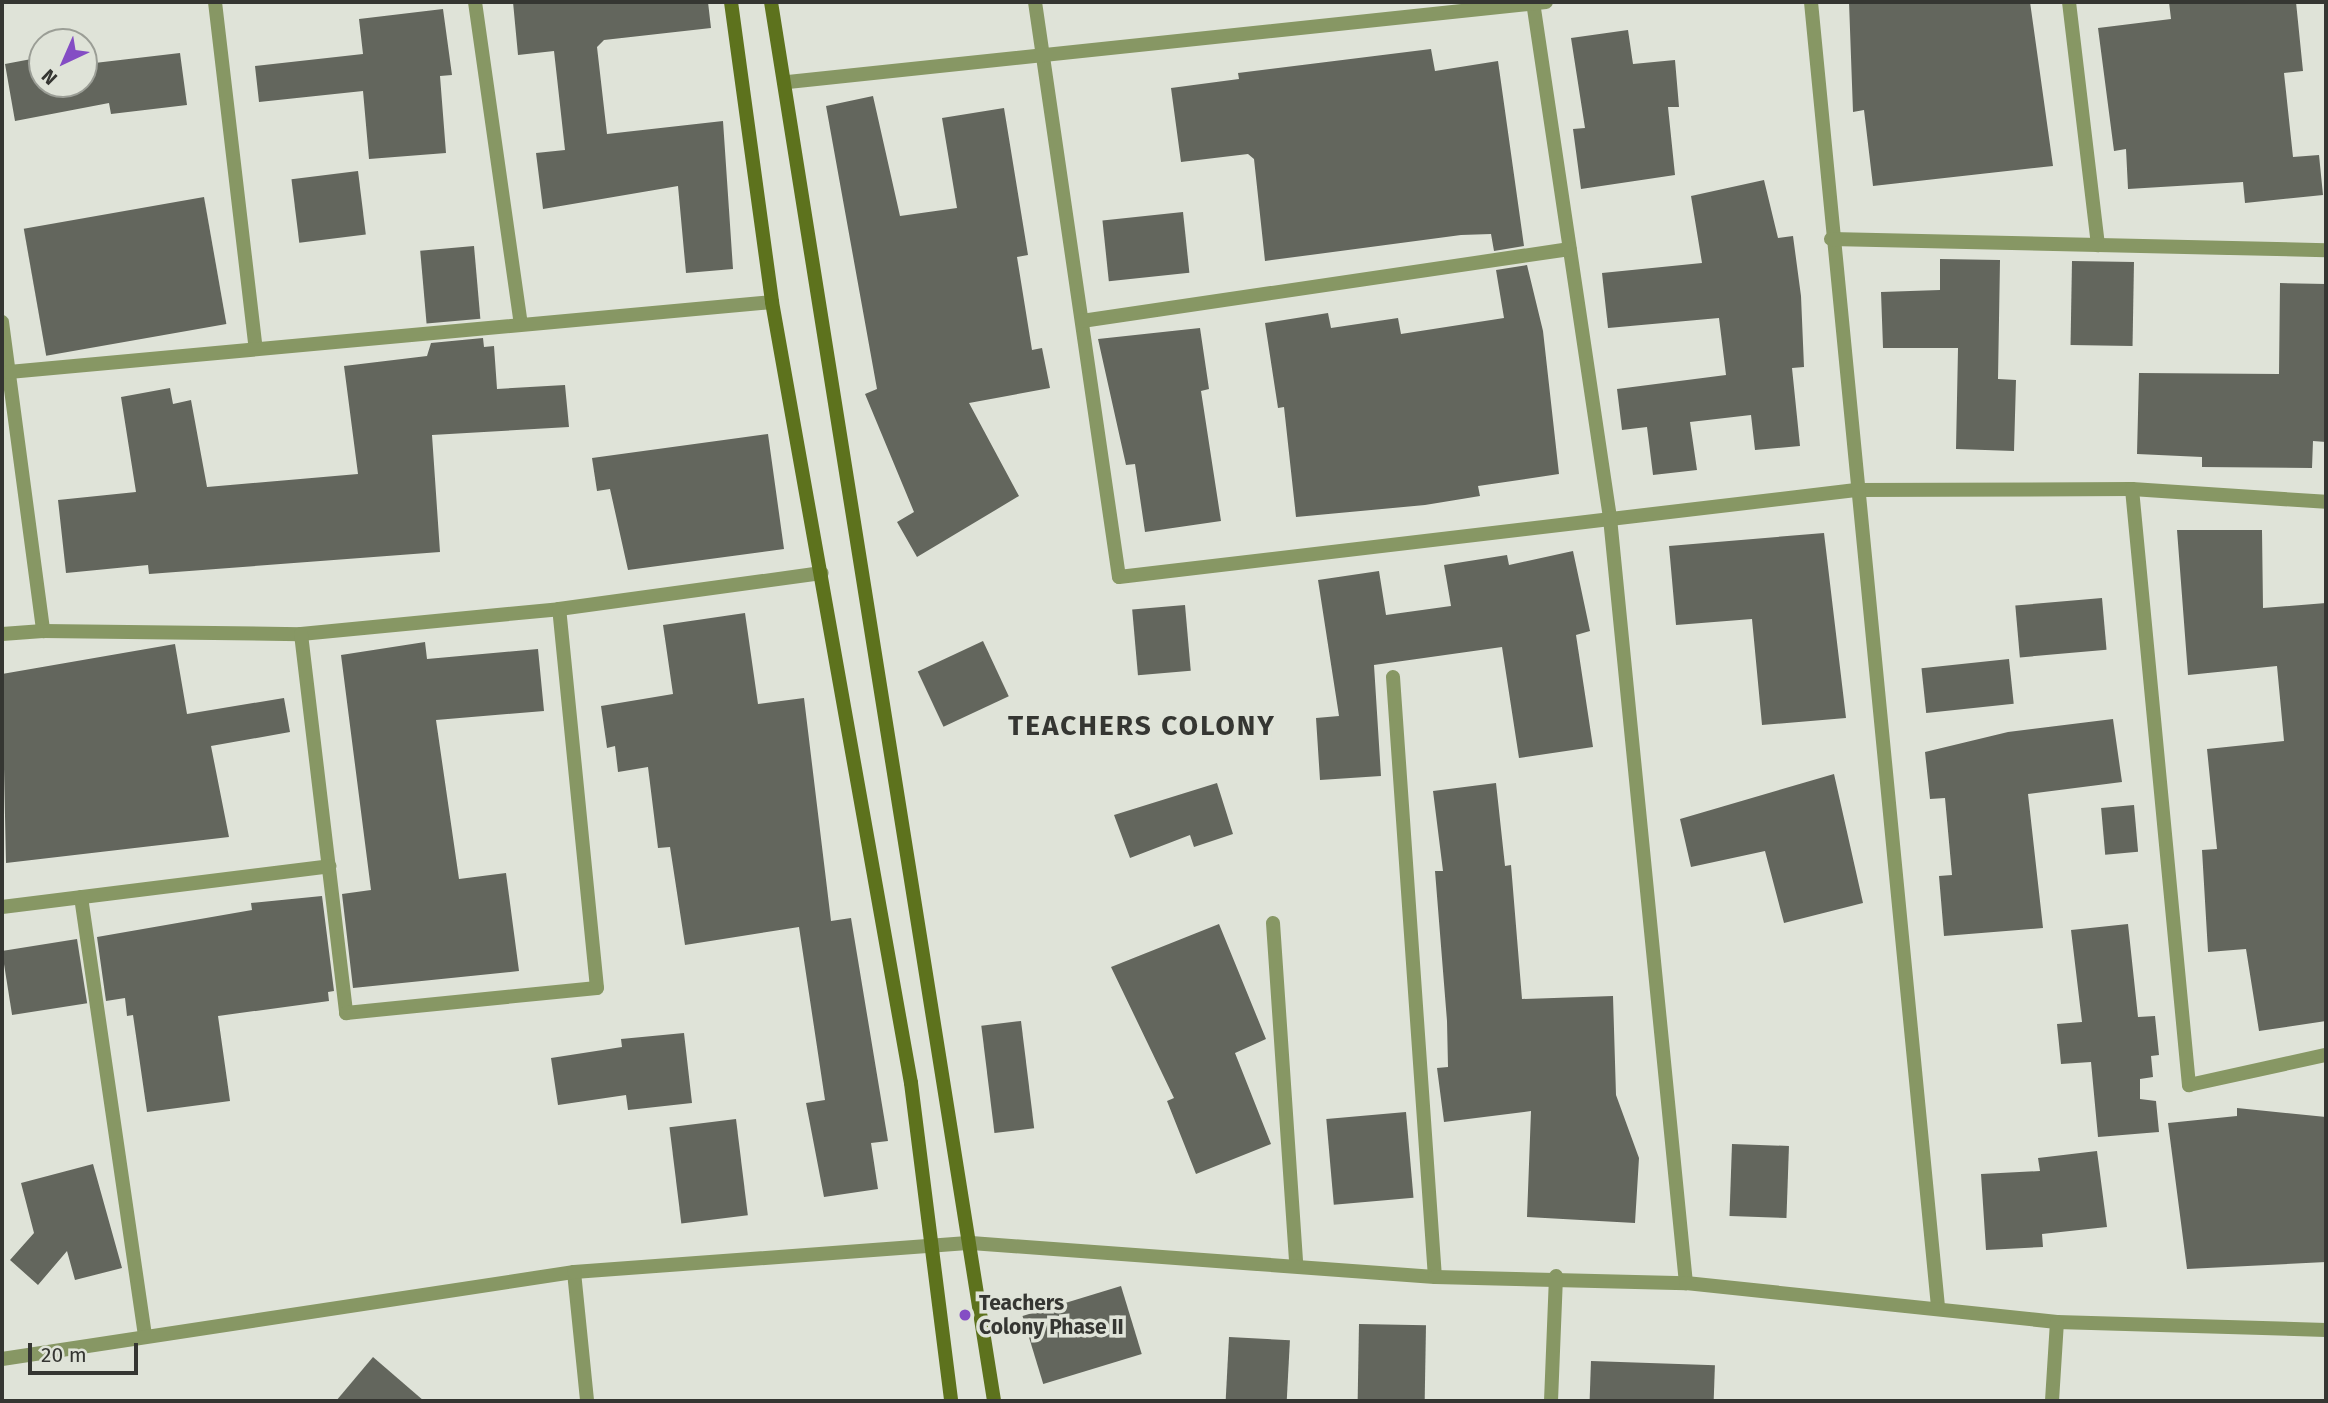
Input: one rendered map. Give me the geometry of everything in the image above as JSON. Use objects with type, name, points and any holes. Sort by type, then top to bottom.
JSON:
[{"type":"street","points":[[215,2],[256,349]]},
{"type":"street","points":[[475,2],[521,324]]},
{"type":"street","points":[[731,2],[772,302],[911,1083],[951,1401]]},
{"type":"street","points":[[771,2],[788,82],[821,331],[971,1244],[994,1401]]},
{"type":"street","points":[[1035,2],[1119,577],[1856,490],[2132,489],[2326,502]]},
{"type":"street","points":[[788,82],[1537,2],[1610,518],[1686,1283]]},
{"type":"street","points":[[1811,2],[1831,239],[1938,1307]]},
{"type":"street","points":[[2069,2],[2098,245]]},
{"type":"street","points":[[1831,239],[2326,250]]},
{"type":"street","points":[[1082,321],[1570,248]]},
{"type":"street","points":[[9,372],[772,302]]},
{"type":"street","points":[[2,322],[43,631]]},
{"type":"street","points":[[2132,489],[2189,1085],[2326,1055]]},
{"type":"street","points":[[2,634],[43,631],[301,634],[559,609],[822,573]]},
{"type":"street","points":[[301,634],[346,1013],[597,988],[559,609]]},
{"type":"street","points":[[1393,677],[1435,1277]]},
{"type":"street","points":[[2,907],[328,866]]},
{"type":"street","points":[[81,897],[145,1336]]},
{"type":"street","points":[[1273,923],[1296,1264]]},
{"type":"street","points":[[2,1359],[574,1272],[971,1244],[1296,1264],[1435,1277],[1556,1276],[1686,1283],[1938,1307],[2057,1322],[2326,1330]]},
{"type":"street","points":[[574,1272],[587,1401]]},
{"type":"street","points":[[1551,1401],[1556,1276]]},
{"type":"street","points":[[2053,1401],[2057,1322]]},
{"type":"building","points":[[513,2],[708,2],[711,28],[604,40],[597,47],[607,134],[723,121],[733,269],[686,273],[678,186],[543,209],[536,153],[565,150],[554,51],[518,55]]},
{"type":"building","points":[[1849,2],[2030,2],[2053,166],[1873,186],[1864,110],[1853,112]]},
{"type":"building","points":[[2169,2],[2296,2],[2303,71],[2284,73],[2293,157],[2319,155],[2323,195],[2245,203],[2243,182],[2128,189],[2126,149],[2114,151],[2098,28],[2171,19]]},
{"type":"building","points":[[443,9],[452,75],[440,76],[446,153],[369,159],[363,91],[259,102],[255,66],[363,54],[359,19]]},
{"type":"building","points":[[1628,30],[1633,64],[1675,60],[1679,107],[1668,107],[1675,175],[1581,189],[1573,129],[1585,128],[1571,38]]},
{"type":"building","points":[[1431,49],[1435,71],[1498,61],[1524,246],[1494,251],[1491,234],[1461,235],[1265,261],[1254,159],[1248,154],[1181,162],[1171,88],[1239,79],[1238,73]]},
{"type":"building","points":[[180,53],[187,105],[111,114],[109,103],[15,121],[5,64],[28,60],[28,98],[98,98],[98,63]]},
{"type":"building","points":[[873,96],[900,216],[957,208],[942,118],[1004,108],[1028,255],[1017,257],[1032,350],[1042,348],[1050,388],[969,403],[1019,496],[917,557],[897,522],[914,512],[865,394],[877,389],[826,106]]},
{"type":"building","points":[[358,171],[366,235],[299,243],[291,179]]},
{"type":"building","points":[[1764,180],[1778,238],[1793,236],[1801,296],[1804,367],[1792,368],[1800,446],[1755,450],[1751,415],[1690,422],[1697,470],[1653,475],[1647,427],[1622,430],[1617,389],[1726,375],[1719,318],[1608,328],[1602,273],[1702,263],[1691,196]]},
{"type":"building","points":[[204,197],[226,324],[46,356],[24,229]]},
{"type":"building","points":[[1183,212],[1189,273],[1109,281],[1102,220]]},
{"type":"building","points":[[474,246],[480,319],[427,323],[420,251]]},
{"type":"building","points":[[1940,259],[2000,260],[1998,379],[2016,380],[2014,451],[1956,449],[1958,348],[1883,348],[1881,292],[1940,290]]},
{"type":"building","points":[[2072,261],[2134,262],[2133,346],[2071,345]]},
{"type":"building","points":[[1527,265],[1543,331],[1559,474],[1478,486],[1480,496],[1425,505],[1296,517],[1284,407],[1278,408],[1265,323],[1328,313],[1331,328],[1398,318],[1401,334],[1504,318],[1496,270]]},
{"type":"building","points":[[2280,283],[2326,284],[2326,442],[2313,441],[2312,468],[2202,467],[2202,457],[2137,454],[2139,373],[2279,374]]},
{"type":"building","points":[[1200,328],[1209,389],[1201,391],[1221,521],[1145,532],[1135,464],[1126,465],[1098,339]]},
{"type":"building","points":[[483,338],[484,347],[494,346],[497,389],[565,385],[569,427],[432,435],[440,552],[149,574],[148,565],[66,573],[58,500],[136,492],[121,397],[170,388],[173,404],[191,400],[207,487],[358,474],[344,366],[427,356],[431,343]]},
{"type":"building","points":[[768,434],[784,549],[628,570],[610,489],[597,491],[592,458]]},
{"type":"building","points":[[2177,530],[2262,530],[2263,608],[2326,603],[2326,1021],[2259,1031],[2246,949],[2208,952],[2202,850],[2217,849],[2207,749],[2284,741],[2277,666],[2188,675]]},
{"type":"building","points":[[1824,533],[1846,718],[1762,725],[1752,619],[1676,625],[1669,546]]},
{"type":"building","points":[[1573,551],[1590,631],[1576,635],[1593,747],[1519,758],[1502,647],[1374,665],[1381,776],[1320,780],[1316,718],[1339,716],[1318,580],[1379,571],[1386,615],[1451,606],[1444,565],[1507,555],[1509,565]]},
{"type":"building","points":[[2102,598],[2107,650],[2020,657],[2015,606]]},
{"type":"building","points":[[1185,605],[1191,671],[1138,675],[1132,610]]},
{"type":"building","points":[[745,613],[758,704],[804,698],[831,921],[851,918],[888,1141],[871,1143],[878,1189],[824,1197],[806,1103],[825,1100],[799,927],[685,945],[670,847],[658,848],[648,767],[618,772],[615,746],[607,748],[601,706],[673,694],[663,625]]},
{"type":"building","points":[[983,641],[1009,696],[944,727],[918,671]]},
{"type":"building","points":[[425,642],[427,659],[538,649],[544,711],[436,720],[459,879],[506,873],[519,971],[353,988],[342,894],[371,890],[341,655]]},
{"type":"building","points":[[175,644],[187,714],[284,698],[290,732],[211,746],[229,837],[6,863],[2,674]]},
{"type":"building","points":[[2009,659],[2014,704],[1926,713],[1921,668]]},
{"type":"building","points":[[2113,719],[2122,782],[2028,794],[2043,928],[1944,936],[1939,876],[1952,875],[1945,798],[1930,799],[1925,752],[2008,732]]},
{"type":"building","points":[[1834,774],[1863,903],[1784,923],[1765,851],[1691,867],[1680,819]]},
{"type":"building","points":[[1217,783],[1233,834],[1194,847],[1190,835],[1130,858],[1114,815]]},
{"type":"building","points":[[1496,783],[1505,866],[1511,865],[1522,999],[1613,996],[1616,1095],[1639,1158],[1635,1223],[1527,1217],[1531,1111],[1444,1122],[1437,1068],[1448,1067],[1447,1021],[1435,871],[1443,871],[1433,791]]},
{"type":"building","points":[[2134,805],[2138,852],[2105,855],[2101,808]]},
{"type":"building","points":[[322,896],[334,991],[328,992],[329,1001],[218,1016],[230,1101],[147,1112],[133,1015],[127,1016],[125,998],[106,1001],[97,937],[252,910],[251,903]]},
{"type":"building","points":[[1219,924],[1266,1039],[1235,1053],[1271,1144],[1196,1174],[1167,1101],[1174,1098],[1111,967]]},
{"type":"building","points":[[2128,924],[2138,1017],[2155,1016],[2159,1055],[2151,1056],[2153,1077],[2140,1079],[2140,1099],[2156,1101],[2159,1132],[2098,1137],[2091,1062],[2061,1064],[2057,1024],[2082,1022],[2071,930]]},
{"type":"building","points":[[77,939],[87,1003],[12,1015],[2,951]]},
{"type":"building","points":[[1021,1021],[1034,1128],[994,1133],[981,1026]]},
{"type":"building","points":[[684,1033],[692,1103],[628,1110],[626,1095],[558,1105],[551,1058],[622,1047],[621,1039]]},
{"type":"building","points":[[2237,1108],[2326,1117],[2326,1262],[2187,1269],[2168,1123],[2237,1116]]},
{"type":"building","points":[[1406,1112],[1413,1198],[1334,1205],[1326,1119]]},
{"type":"building","points":[[736,1119],[748,1215],[681,1223],[669,1127]]},
{"type":"building","points":[[1732,1144],[1789,1146],[1786,1218],[1729,1216]]},
{"type":"building","points":[[2097,1151],[2107,1227],[2042,1234],[2043,1247],[1986,1250],[1981,1174],[2040,1171],[2038,1158]]},
{"type":"building","points":[[93,1164],[122,1268],[75,1280],[67,1251],[38,1285],[10,1260],[34,1233],[21,1183]]},
{"type":"building","points":[[1121,1286],[1142,1354],[1043,1384],[1023,1316]]},
{"type":"building","points":[[1359,1324],[1426,1325],[1425,1401],[1358,1401]]},
{"type":"building","points":[[1229,1337],[1290,1340],[1287,1401],[1226,1401]]},
{"type":"building","points":[[373,1357],[424,1401],[336,1401]]},
{"type":"building","points":[[1591,1361],[1715,1365],[1714,1401],[1590,1401]]},
{"type":"place","name":"Teachers Colony Phase II","points":[[965,1315]]},
{"type":"district","name":"TEACHERS COLONY","points":[[1142,726]]}]
